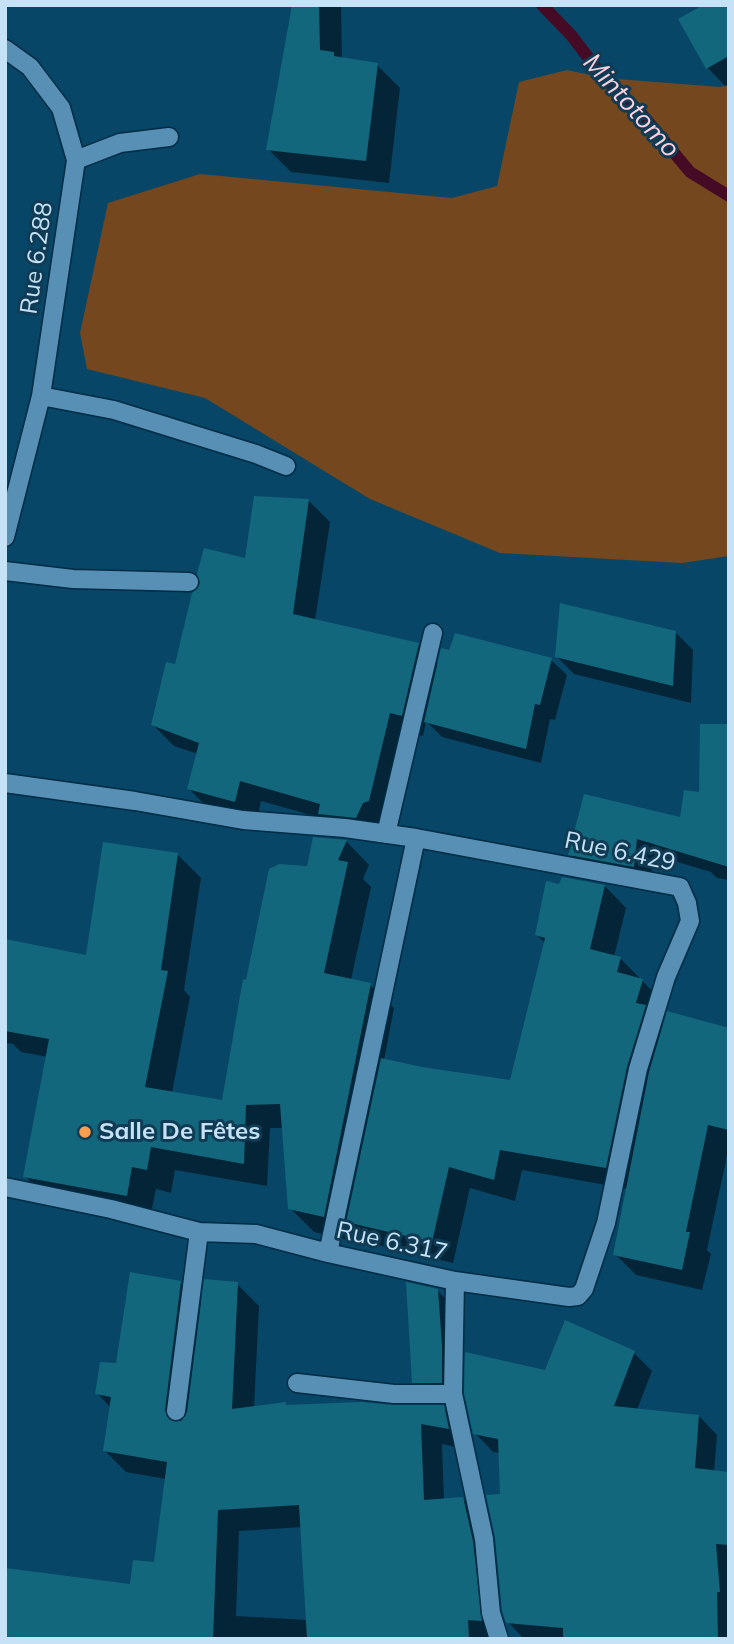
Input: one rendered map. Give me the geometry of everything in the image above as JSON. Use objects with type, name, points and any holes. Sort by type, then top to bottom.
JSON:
[{"type":"street","name":"Rue 6.288","points":[[5,49],[30,67],[61,108],[76,160],[41,396],[5,537]]},
{"type":"street","points":[[76,160],[120,144],[169,137]]},
{"type":"street","points":[[41,396],[114,410],[256,454],[286,466]]},
{"type":"street","points":[[5,571],[73,579],[189,582]]},
{"type":"street","points":[[386,834],[433,632]]},
{"type":"street","name":"Rue 6.429","points":[[5,783],[135,801],[243,820],[345,828],[416,838],[680,887],[687,902],[690,921],[666,977],[638,1069],[606,1223],[584,1289],[578,1296],[569,1297],[455,1280]]},
{"type":"street","points":[[328,1253],[416,838]]},
{"type":"street","name":"Rue 6.317","points":[[5,1187],[111,1209],[199,1232],[256,1234],[328,1253],[455,1280],[453,1394],[485,1539],[491,1613],[499,1639]]},
{"type":"street","points":[[176,1410],[199,1232]]},
{"type":"street","points":[[296,1383],[394,1394],[453,1394]]},
{"type":"shaded area","points":[[567,70],[604,78],[720,87],[729,85],[729,556],[682,563],[500,553],[370,499],[205,398],[87,369],[80,333],[108,203],[200,174],[452,198],[497,186],[519,82]]},
{"type":"building","points":[[292,5],[319,5],[320,50],[334,52],[334,56],[378,63],[366,161],[266,150]]},
{"type":"building","points":[[703,5],[729,5],[729,56],[706,69],[678,19]]},
{"type":"building","points":[[254,496],[309,499],[293,614],[419,643],[402,716],[390,713],[369,801],[363,803],[356,818],[318,814],[320,804],[240,781],[235,802],[187,789],[199,743],[151,725],[166,662],[175,664],[192,593],[200,583],[197,574],[204,548],[245,558]]},
{"type":"building","points":[[560,603],[676,631],[673,686],[555,657]]},
{"type":"building","points":[[455,633],[552,658],[540,705],[535,704],[526,749],[424,722],[441,648],[449,650]]},
{"type":"building","points":[[700,724],[729,724],[729,867],[637,839],[634,867],[568,855],[584,794],[680,817],[684,790],[699,792]]},
{"type":"building","points":[[313,837],[347,840],[338,860],[348,862],[324,973],[371,983],[324,1217],[288,1209],[280,1104],[246,1105],[244,1164],[151,1147],[147,1170],[132,1167],[127,1196],[23,1177],[49,1039],[5,1031],[5,939],[86,955],[103,842],[178,853],[161,970],[168,971],[145,1087],[222,1100],[243,979],[246,980],[269,869],[279,864],[307,866]]},
{"type":"building","points":[[562,877],[605,885],[590,949],[621,957],[617,972],[643,979],[636,1003],[646,1005],[627,1067],[606,1168],[500,1150],[494,1180],[449,1167],[432,1242],[346,1222],[381,1058],[510,1080],[545,938],[535,935],[546,881],[559,884]]},
{"type":"building","points":[[667,1011],[729,1028],[729,1130],[708,1125],[686,1232],[690,1232],[682,1270],[613,1255],[649,1072]]},
{"type":"building","points":[[130,1272],[181,1281],[165,1410],[170,1420],[181,1421],[187,1412],[204,1279],[238,1282],[232,1409],[286,1402],[286,1405],[361,1402],[444,1405],[449,1429],[421,1424],[424,1500],[463,1497],[473,1541],[482,1621],[468,1620],[469,1639],[307,1639],[299,1505],[218,1510],[213,1639],[5,1639],[5,1568],[130,1584],[133,1560],[154,1562],[167,1462],[103,1451],[111,1397],[95,1394],[100,1362],[116,1363]]},
{"type":"building","points":[[406,1282],[438,1289],[442,1383],[412,1383]]},
{"type":"building","points":[[565,1320],[635,1351],[614,1406],[699,1415],[695,1468],[729,1472],[729,1545],[716,1544],[720,1592],[717,1592],[718,1639],[563,1639],[563,1628],[506,1623],[502,1611],[495,1537],[486,1495],[500,1494],[498,1439],[473,1434],[464,1393],[465,1352],[545,1370]]},
{"type":"waterway","name":"Mintotomo","points":[[542,5],[571,35],[604,78],[640,112],[690,172],[729,196]]},
{"type":"place","name":"Salle De Fêtes","points":[[85,1132]]}]
